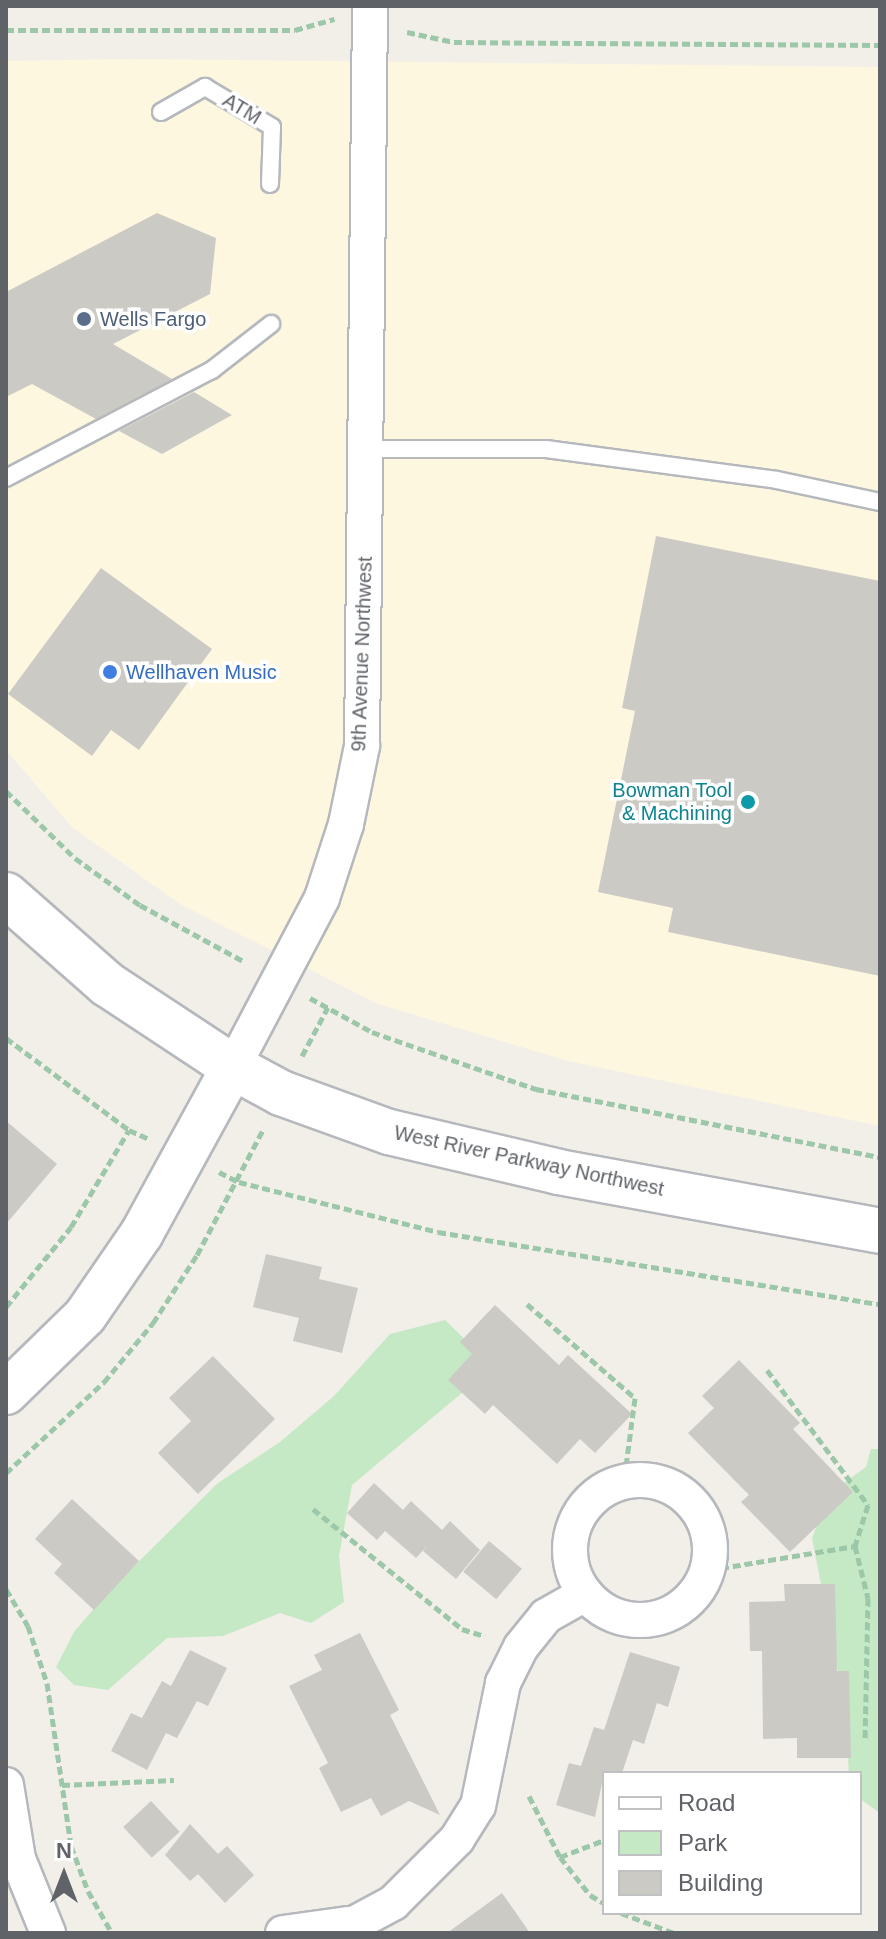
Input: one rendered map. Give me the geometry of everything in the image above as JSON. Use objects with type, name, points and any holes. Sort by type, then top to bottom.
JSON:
[{"type":"main road","name":"West River Parkway Northwest","points":[[6,895],[107,984],[233,1067],[281,1093],[389,1132],[559,1172],[880,1231]]},
{"type":"street","name":"9th Avenue Northwest","points":[[6,1393],[85,1316],[142,1233],[322,898],[346,824],[362,746],[370,15]]},
{"type":"street","points":[[655,1480],[682,1491],[701,1512],[711,1540],[709,1570],[693,1598],[671,1614],[647,1620],[611,1614],[585,1594],[570,1560],[571,1532],[581,1511],[601,1490],[624,1481],[655,1480]]},
{"type":"street","points":[[283,1933],[343,1928],[393,1903],[431,1870],[471,1817],[490,1766],[503,1683],[521,1647],[546,1616],[585,1594]]},
{"type":"street","points":[[6,1785],[18,1859],[48,1933]]},
{"type":"lane","name":"ATM","points":[[161,112],[205,87],[272,127],[270,184]]},
{"type":"lane","points":[[6,478],[212,370],[271,324]]},
{"type":"lane","points":[[367,449],[546,449],[777,480],[880,502]]},
{"type":"path","points":[[6,30],[295,30],[326,18],[370,15],[454,42],[880,45]]},
{"type":"path","points":[[6,791],[75,858],[140,905],[372,1032],[536,1089],[880,1157]]},
{"type":"path","points":[[6,1038],[129,1130],[71,1227],[6,1307]]},
{"type":"path","points":[[6,1473],[104,1382],[153,1323],[239,1182],[438,1232],[880,1304]]},
{"type":"path","points":[[527,1304],[635,1398],[624,1481]]},
{"type":"path","points":[[767,1370],[868,1505],[855,1546],[868,1598],[865,1739]]},
{"type":"path","points":[[313,1509],[462,1629],[521,1647]]},
{"type":"path","points":[[709,1570],[855,1546]]},
{"type":"path","points":[[6,1589],[28,1626],[47,1683],[71,1846],[112,1933]]},
{"type":"path","points":[[62,1785],[174,1780]]},
{"type":"path","points":[[529,1796],[560,1857],[590,1895],[602,1902]]},
{"type":"path","points":[[560,1857],[602,1841]]},
{"type":"path","points":[[626,1915],[674,1933]]},
{"type":"shaded area","points":[[129,59],[880,67],[880,1126],[568,1061],[378,1004],[180,904],[72,827],[6,750],[6,61]]},
{"type":"green space","points":[[445,1320],[480,1354],[475,1382],[352,1485],[339,1556],[344,1602],[311,1623],[280,1613],[223,1636],[167,1638],[108,1690],[74,1685],[56,1667],[74,1632],[108,1592],[218,1483],[280,1442],[334,1396],[390,1334]]},
{"type":"green space","points":[[871,1449],[880,1449],[880,1813],[862,1800],[862,1771],[849,1771],[843,1697],[812,1538],[830,1493],[866,1467]]},
{"type":"building","name":"Wells Fargo","points":[[157,213],[216,238],[210,294],[113,344],[172,379],[96,419],[32,384],[6,397],[6,292]]},
{"type":"building","points":[[194,392],[232,415],[162,454],[119,431]]},
{"type":"building","name":"Bowman Tool & Machining","points":[[656,536],[880,581],[880,976],[668,932],[673,908],[598,892],[635,711],[622,708]]},
{"type":"building","name":"Wellhaven Music","points":[[101,568],[212,649],[139,750],[111,730],[92,756],[8,694]]},
{"type":"building","points":[[6,1121],[57,1164],[6,1224]]},
{"type":"building","points":[[266,1254],[322,1267],[319,1279],[358,1288],[342,1353],[293,1341],[299,1318],[253,1307]]},
{"type":"building","points":[[495,1305],[559,1365],[568,1355],[632,1414],[595,1453],[580,1439],[557,1464],[493,1405],[485,1414],[448,1380],[472,1354],[460,1342]]},
{"type":"building","points":[[213,1356],[275,1419],[198,1494],[158,1453],[191,1421],[169,1398]]},
{"type":"building","points":[[739,1360],[800,1423],[793,1429],[853,1492],[790,1552],[741,1502],[749,1495],[688,1433],[714,1408],[702,1396]]},
{"type":"building","points":[[374,1483],[403,1510],[411,1501],[442,1530],[450,1521],[480,1550],[456,1579],[423,1551],[428,1545],[416,1558],[385,1531],[377,1540],[347,1513]]},
{"type":"building","points":[[72,1499],[139,1561],[94,1610],[54,1573],[62,1564],[35,1539]]},
{"type":"building","points":[[489,1541],[522,1569],[496,1599],[463,1572]]},
{"type":"building","points":[[784,1584],[835,1584],[837,1671],[849,1671],[851,1758],[797,1758],[797,1738],[763,1739],[762,1651],[750,1651],[749,1602],[785,1601]]},
{"type":"building","points":[[360,1633],[399,1710],[390,1715],[440,1815],[409,1801],[381,1816],[371,1798],[341,1812],[319,1768],[328,1763],[289,1686],[322,1670],[314,1655]]},
{"type":"building","points":[[190,1650],[227,1668],[208,1706],[197,1701],[177,1738],[166,1733],[147,1770],[111,1751],[131,1713],[142,1718],[162,1681],[171,1686]]},
{"type":"building","points":[[630,1652],[680,1667],[668,1707],[657,1703],[644,1744],[633,1740],[623,1771],[602,1771],[595,1817],[556,1805],[569,1763],[581,1766],[594,1727],[604,1730]]},
{"type":"building","points":[[151,1801],[180,1832],[152,1858],[123,1827]]},
{"type":"building","points":[[190,1824],[218,1854],[227,1846],[254,1875],[225,1903],[198,1874],[190,1881],[165,1855]]},
{"type":"building","points":[[502,1893],[530,1933],[447,1933]]},
{"type":"place","name":"Wells Fargo","points":[[84,319]]},
{"type":"place","name":"Wellhaven Music","points":[[110,672]]},
{"type":"place","name":"Bowman Tool & Machining","points":[[748,802]]}]
